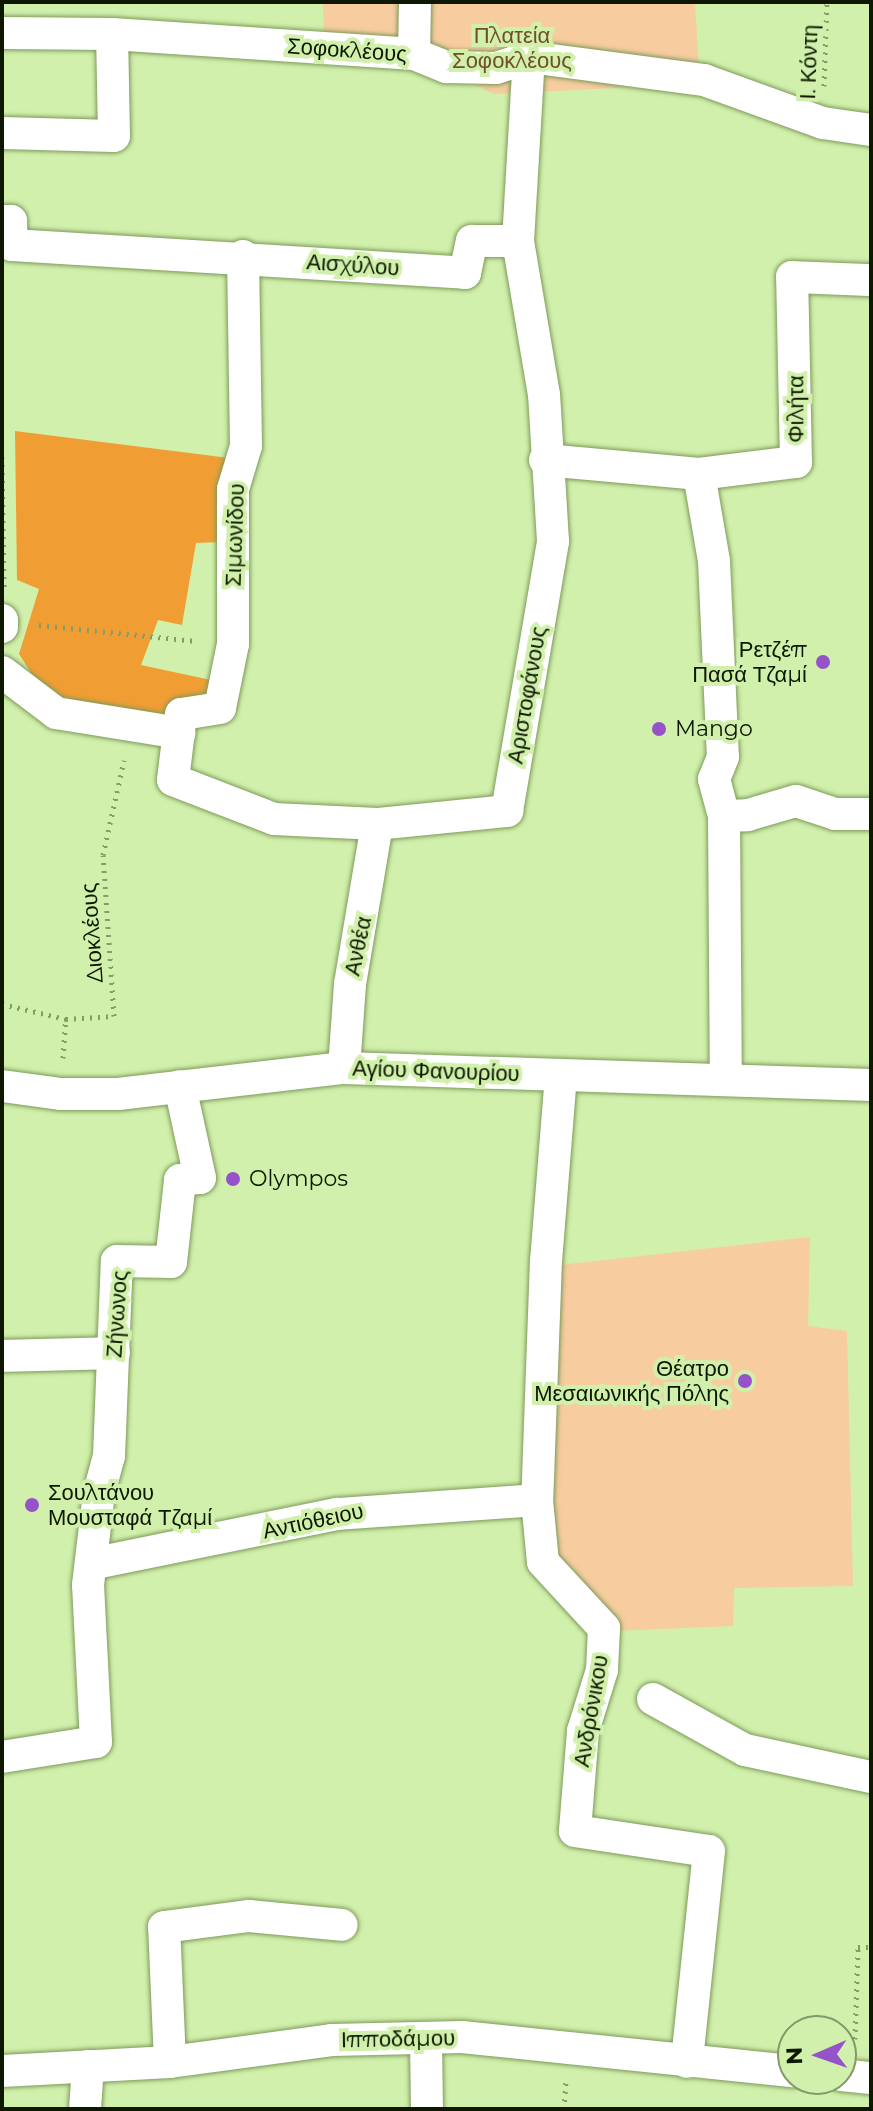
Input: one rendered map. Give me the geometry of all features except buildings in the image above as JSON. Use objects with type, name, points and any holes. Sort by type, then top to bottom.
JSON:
[{"type":"street","points":[[414,54],[415,2]]},
{"type":"street","name":"Σοφοκλέους","points":[[2,33],[112,34],[414,54],[446,67],[496,68],[529,57],[704,80],[823,123],[871,130]]},
{"type":"street","points":[[2,133],[114,136],[112,34]]},
{"type":"street","points":[[518,241],[529,57]]},
{"type":"street","name":"Αισχύλου","points":[[2,221],[11,221],[12,245],[243,256],[465,273],[472,241],[518,241]]},
{"type":"street","name":"Αριστοφάνους","points":[[179,733],[173,780],[274,819],[377,824],[507,811],[553,541],[545,460],[544,395],[518,241]]},
{"type":"street","name":"Σιμωνίδου","points":[[179,733],[181,714],[220,708],[233,644],[233,489],[246,446],[243,256]]},
{"type":"street","name":"Φιλήτα","points":[[545,460],[699,474],[796,462],[792,277],[871,280]]},
{"type":"street","points":[[699,474],[714,570],[723,757],[715,793],[724,816],[726,1079]]},
{"type":"street","points":[[2,621],[2,627]]},
{"type":"street","points":[[2,672],[56,713],[179,733]]},
{"type":"street","points":[[724,816],[748,815],[796,801],[835,814],[871,814]]},
{"type":"street","name":"Ανθέα","points":[[344,1068],[350,984],[377,824]]},
{"type":"street","name":"Αγίου Φανουρίου","points":[[2,1086],[61,1094],[180,1086],[344,1068],[871,1085]]},
{"type":"street","name":"Ανδρόνικου","points":[[561,1075],[546,1260],[537,1500],[543,1562],[604,1628],[602,1670],[583,1731],[575,1831],[709,1851],[687,2062]]},
{"type":"street","name":"Ζήνωνος","points":[[2,1757],[96,1742],[91,1564],[109,1456],[117,1261],[171,1262],[180,1180],[200,1178],[180,1086]]},
{"type":"street","points":[[2,1356],[114,1353]]},
{"type":"street","name":"Αντιόθειου","points":[[91,1564],[337,1514],[537,1500]]},
{"type":"street","points":[[653,1699],[745,1750],[871,1777]]},
{"type":"street","points":[[170,2062],[164,1927],[249,1916],[342,1925]]},
{"type":"street","name":"Ιπποδάμου","points":[[2,2071],[170,2062],[332,2040],[462,2037],[777,2070]]},
{"type":"street","points":[[426,2040],[427,2109]]},
{"type":"street","points":[[85,2109],[88,2066]]},
{"type":"path","name":"Ι. Κόντη","points":[[823,123],[827,2]]},
{"type":"path","points":[[2,457],[6,522],[2,621],[233,644]]},
{"type":"path","name":"Διοκλέους","points":[[66,1019],[114,1016],[103,855],[132,727]]},
{"type":"path","points":[[2,1004],[66,1019],[61,1094]]},
{"type":"path","points":[[856,2015],[858,1947],[871,1947]]},
{"type":"green space","name":"Πλατεία Σοφοκλέους","points":[[323,2],[695,2],[700,84],[494,94],[385,43],[324,39]]},
{"type":"green space","points":[[810,1237],[808,1326],[847,1331],[853,1586],[734,1588],[733,1626],[612,1631],[552,1562],[551,1266]]},
{"type":"shaded area","points":[[15,431],[229,458],[221,542],[196,543],[182,625],[158,620],[141,665],[211,680],[205,701],[156,718],[64,706],[33,676],[19,654],[39,589],[17,580]]},
{"type":"place","name":"Ρετζέπ Πασά Τζαμί","points":[[823,662]]},
{"type":"place","name":"Mango","points":[[659,729]]},
{"type":"place","name":"Olympos","points":[[233,1179]]},
{"type":"place","name":"Θέατρο Μεσαιωνικής Πόλης","points":[[745,1381]]},
{"type":"place","name":"Σουλτάνου Μουσταφά Τζαμί","points":[[32,1505]]}]
